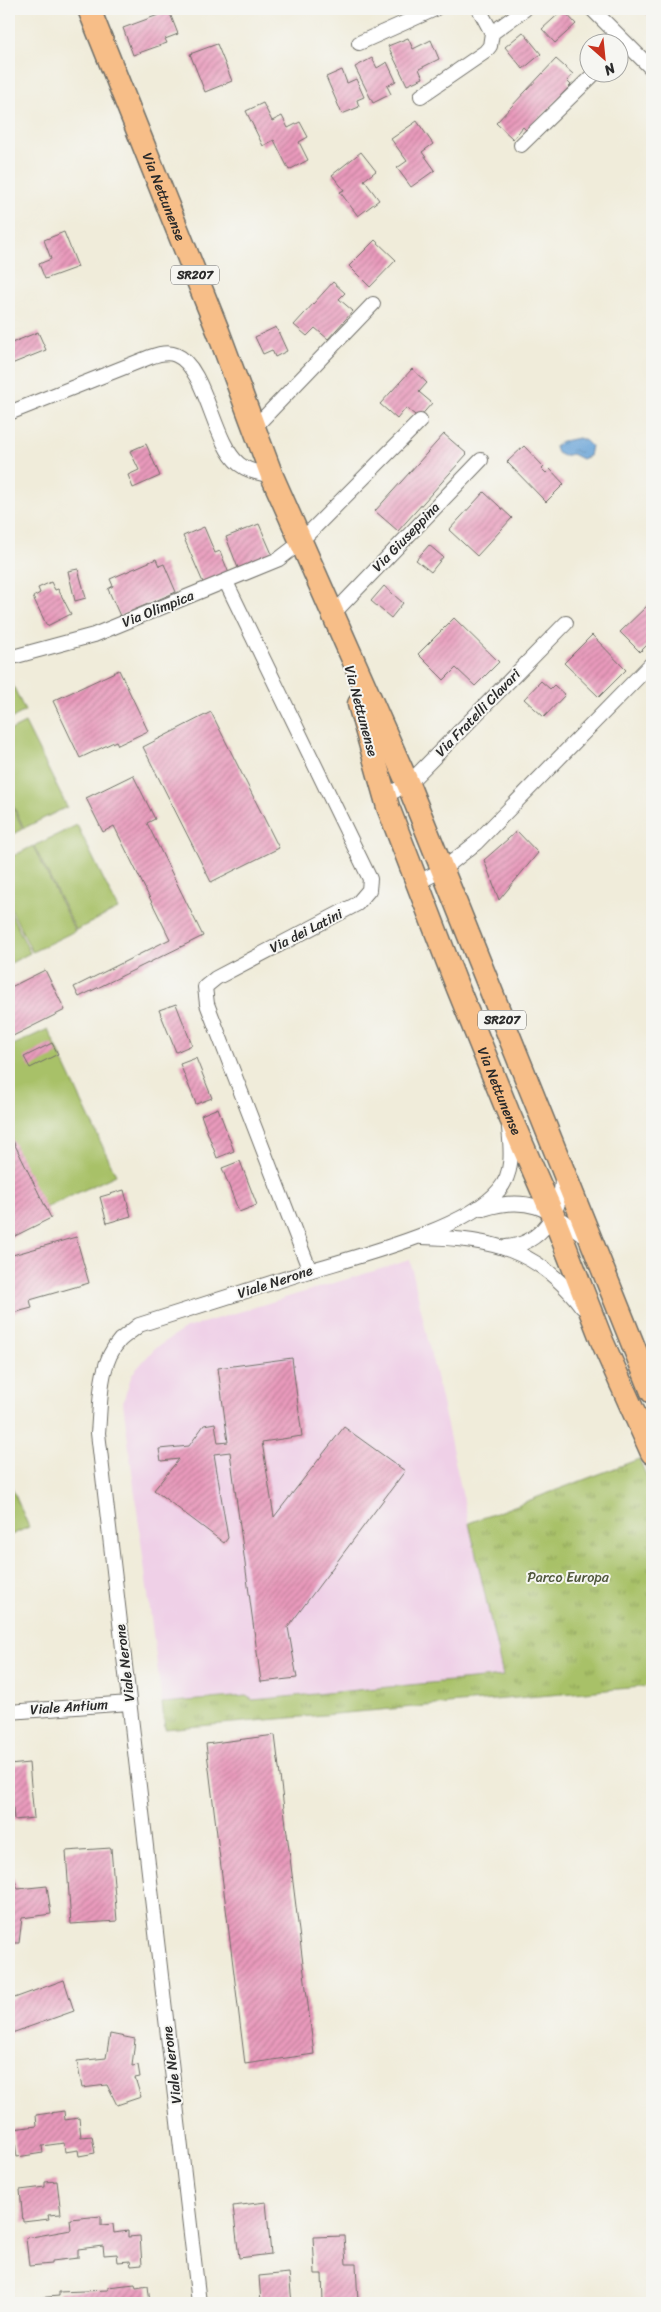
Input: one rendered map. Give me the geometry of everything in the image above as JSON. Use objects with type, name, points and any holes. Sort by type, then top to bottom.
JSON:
[{"type":"main road","name":"Via Nettunense","points":[[89,9],[272,476],[341,636],[408,784],[652,1392]]},
{"type":"main road","name":"Via Nettunense","points":[[341,636],[385,796],[418,883],[508,1112],[553,1215],[602,1341],[652,1453]]},
{"type":"street","points":[[360,43],[435,9]]},
{"type":"street","points":[[421,96],[486,52],[490,46],[492,33],[479,9]]},
{"type":"street","points":[[492,33],[525,9]]},
{"type":"street","points":[[592,9],[610,32]]},
{"type":"street","points":[[628,51],[652,69]]},
{"type":"street","points":[[521,145],[586,82]]},
{"type":"street","points":[[254,428],[373,304]]},
{"type":"street","points":[[9,413],[150,357],[166,353],[175,354],[187,363],[194,374],[235,460],[244,468],[272,476]]},
{"type":"street","name":"Via Olimpica","points":[[9,658],[94,635],[279,559],[300,542],[420,421]]},
{"type":"street","name":"Via Giuseppina","points":[[332,615],[481,460]]},
{"type":"street","name":"Via dei Latini","points":[[226,582],[370,879],[366,895],[357,904],[216,978],[205,988],[207,1004],[310,1271]]},
{"type":"street","name":"Via Fratelli Clavari","points":[[385,796],[408,784],[566,623]]},
{"type":"street","points":[[418,883],[442,870],[476,843],[652,663]]},
{"type":"street","name":"Viale Nerone","points":[[199,2303],[98,1433],[102,1378],[108,1358],[120,1340],[139,1325],[418,1237],[471,1212],[491,1199],[506,1180],[511,1152],[508,1112]]},
{"type":"street","name":"Viale Nerone","points":[[506,1247],[529,1241],[539,1234],[553,1215],[562,1192],[562,1170]]},
{"type":"street","name":"Viale Nerone","points":[[471,1212],[502,1203],[521,1202],[553,1215],[591,1240]]},
{"type":"street","name":"Viale Nerone","points":[[418,1237],[471,1239],[506,1247],[523,1255],[561,1283],[582,1308],[602,1341]]},
{"type":"street","name":"Viale Antium","points":[[9,1712],[130,1703]]},
{"type":"shaded area","points":[[410,1260],[503,1676],[253,1701],[245,1696],[162,1703],[123,1402],[132,1374],[154,1349],[186,1328]]},
{"type":"green space","points":[[9,677],[25,711],[9,720]]},
{"type":"green space","points":[[25,723],[67,807],[24,828],[9,797],[9,731]]},
{"type":"green space","points":[[9,799],[23,829],[9,836]]},
{"type":"green space","points":[[77,825],[118,909],[76,930],[34,846]]},
{"type":"green space","points":[[33,846],[75,931],[32,952],[9,905],[9,858]]},
{"type":"green space","points":[[9,909],[30,953],[9,964]]},
{"type":"green space","points":[[48,1029],[116,1175],[9,1225],[9,1047]]},
{"type":"green space","name":"Parco Europa","points":[[639,1459],[652,1488],[652,1686],[165,1729],[162,1703],[246,1696],[253,1700],[503,1676],[469,1523]]},
{"type":"green space","points":[[9,1481],[29,1527],[9,1536]]},
{"type":"water","points":[[579,438],[585,440],[591,446],[589,456],[582,459],[572,454],[563,456],[557,453],[555,446],[562,441]]},
{"type":"building","points":[[641,9],[652,9],[652,19]]},
{"type":"building","points":[[563,10],[576,24],[555,43],[542,29]]},
{"type":"building","points":[[169,11],[178,34],[165,39],[167,43],[133,55],[123,28]]},
{"type":"building","points":[[523,32],[541,54],[523,69],[505,47]]},
{"type":"building","points":[[408,38],[413,49],[431,40],[439,59],[419,69],[423,78],[407,85],[388,46]]},
{"type":"building","points":[[217,44],[232,81],[205,92],[190,54]]},
{"type":"building","points":[[372,58],[377,68],[387,62],[396,81],[387,86],[391,94],[373,103],[355,67]]},
{"type":"building","points":[[556,59],[573,74],[567,81],[571,85],[527,131],[523,127],[513,139],[496,123]]},
{"type":"building","points":[[342,70],[347,83],[356,79],[364,97],[357,100],[359,107],[342,114],[326,77]]},
{"type":"building","points":[[263,103],[272,121],[282,116],[288,128],[300,122],[308,137],[299,142],[308,160],[289,170],[274,140],[263,146],[246,111]]},
{"type":"building","points":[[417,121],[433,144],[422,152],[435,170],[411,187],[397,168],[407,161],[391,139]]},
{"type":"building","points":[[361,152],[376,171],[364,180],[379,200],[358,216],[340,192],[344,190],[332,175]]},
{"type":"building","points":[[64,232],[78,267],[45,279],[39,264],[51,259],[44,240]]},
{"type":"building","points":[[375,240],[396,260],[370,287],[349,266]]},
{"type":"building","points":[[333,282],[345,293],[339,299],[353,311],[328,339],[315,328],[307,336],[294,325]]},
{"type":"building","points":[[276,327],[287,351],[275,357],[272,350],[263,354],[255,337]]},
{"type":"building","points":[[38,332],[46,350],[9,365],[9,344]]},
{"type":"building","points":[[412,369],[427,383],[419,392],[432,403],[419,418],[406,408],[397,419],[380,404]]},
{"type":"building","points":[[444,434],[467,454],[398,531],[375,511]]},
{"type":"building","points":[[146,444],[160,476],[133,488],[128,475],[139,470],[130,451]]},
{"type":"building","points":[[524,446],[544,467],[542,469],[546,473],[550,469],[564,484],[546,502],[507,462]]},
{"type":"building","points":[[484,492],[512,518],[477,556],[449,530]]},
{"type":"building","points":[[259,524],[272,554],[238,568],[226,537]]},
{"type":"building","points":[[204,527],[215,553],[220,551],[230,576],[205,587],[183,536]]},
{"type":"building","points":[[429,545],[443,557],[431,572],[416,560]]},
{"type":"building","points":[[156,559],[159,566],[164,564],[176,592],[120,616],[108,589],[113,586],[110,579]]},
{"type":"building","points":[[78,569],[86,598],[75,601],[68,571]]},
{"type":"building","points":[[51,582],[55,590],[58,589],[71,614],[47,626],[33,597],[40,593],[38,588]]},
{"type":"building","points":[[384,586],[403,603],[391,618],[371,601]]},
{"type":"building","points":[[650,603],[652,605],[652,640],[640,652],[620,632]]},
{"type":"building","points":[[454,618],[499,662],[475,686],[456,668],[444,680],[418,654]]},
{"type":"building","points":[[592,635],[626,670],[599,697],[564,663]]},
{"type":"building","points":[[119,670],[148,731],[118,745],[116,741],[80,758],[53,701]]},
{"type":"building","points":[[541,681],[550,689],[554,685],[565,695],[544,717],[524,699]]},
{"type":"building","points":[[211,712],[279,848],[211,882],[143,747]]},
{"type":"building","points":[[133,775],[155,819],[147,823],[203,936],[79,997],[74,987],[170,939],[114,826],[103,832],[86,798]]},
{"type":"building","points":[[517,831],[538,853],[499,900],[484,860]]},
{"type":"building","points":[[45,970],[65,1010],[9,1038],[9,988]]},
{"type":"building","points":[[176,1004],[192,1045],[176,1052],[159,1010]]},
{"type":"building","points":[[52,1043],[58,1054],[30,1068],[24,1057]]},
{"type":"building","points":[[196,1058],[212,1098],[196,1104],[180,1064]]},
{"type":"building","points":[[218,1108],[234,1151],[217,1158],[201,1115]]},
{"type":"building","points":[[9,1136],[51,1218],[9,1239]]},
{"type":"building","points":[[240,1161],[257,1205],[239,1212],[222,1168]]},
{"type":"building","points":[[124,1190],[131,1216],[107,1223],[100,1197]]},
{"type":"building","points":[[76,1237],[89,1283],[30,1300],[32,1308],[9,1314],[9,1256]]},
{"type":"building","points":[[292,1358],[302,1436],[262,1442],[274,1517],[344,1427],[405,1471],[288,1627],[297,1678],[261,1682],[230,1452],[214,1454],[228,1538],[224,1543],[154,1490],[179,1459],[161,1461],[159,1449],[189,1446],[204,1425],[215,1423],[218,1443],[228,1442],[218,1368]]},
{"type":"building","points":[[275,1735],[314,2054],[245,2064],[206,1744]]},
{"type":"building","points":[[29,1763],[34,1818],[14,1820],[9,1765]]},
{"type":"building","points":[[111,1848],[117,1921],[71,1924],[66,1851]]},
{"type":"building","points":[[9,1866],[18,1889],[47,1886],[51,1914],[22,1918],[19,1943],[9,1943]]},
{"type":"building","points":[[64,1980],[74,2011],[9,2034],[9,2000]]},
{"type":"building","points":[[110,2034],[135,2039],[132,2066],[138,2065],[140,2077],[135,2078],[141,2097],[117,2105],[107,2085],[82,2088],[77,2061],[106,2058]]},
{"type":"building","points":[[64,2111],[65,2120],[79,2118],[81,2137],[92,2136],[95,2153],[79,2156],[78,2150],[65,2152],[64,2143],[42,2146],[43,2153],[17,2157],[13,2129],[37,2126],[36,2115]]},
{"type":"building","points":[[57,2181],[61,2214],[48,2215],[49,2219],[23,2222],[20,2190],[45,2187],[45,2182]]},
{"type":"building","points":[[266,2202],[271,2254],[239,2258],[233,2206]]},
{"type":"building","points":[[101,2216],[101,2225],[113,2224],[114,2233],[128,2231],[128,2237],[140,2236],[142,2265],[131,2266],[130,2261],[118,2262],[117,2254],[104,2255],[103,2246],[78,2249],[78,2258],[52,2261],[52,2264],[29,2266],[26,2238],[71,2230],[70,2219]]},
{"type":"building","points":[[344,2236],[346,2264],[356,2264],[358,2302],[323,2303],[322,2274],[315,2274],[313,2237]]},
{"type":"building","points":[[289,2273],[292,2303],[261,2303],[259,2276]]},
{"type":"building","points":[[135,2284],[136,2288],[148,2286],[150,2303],[37,2303],[36,2298],[59,2296],[59,2292],[108,2290],[108,2287]]}]
